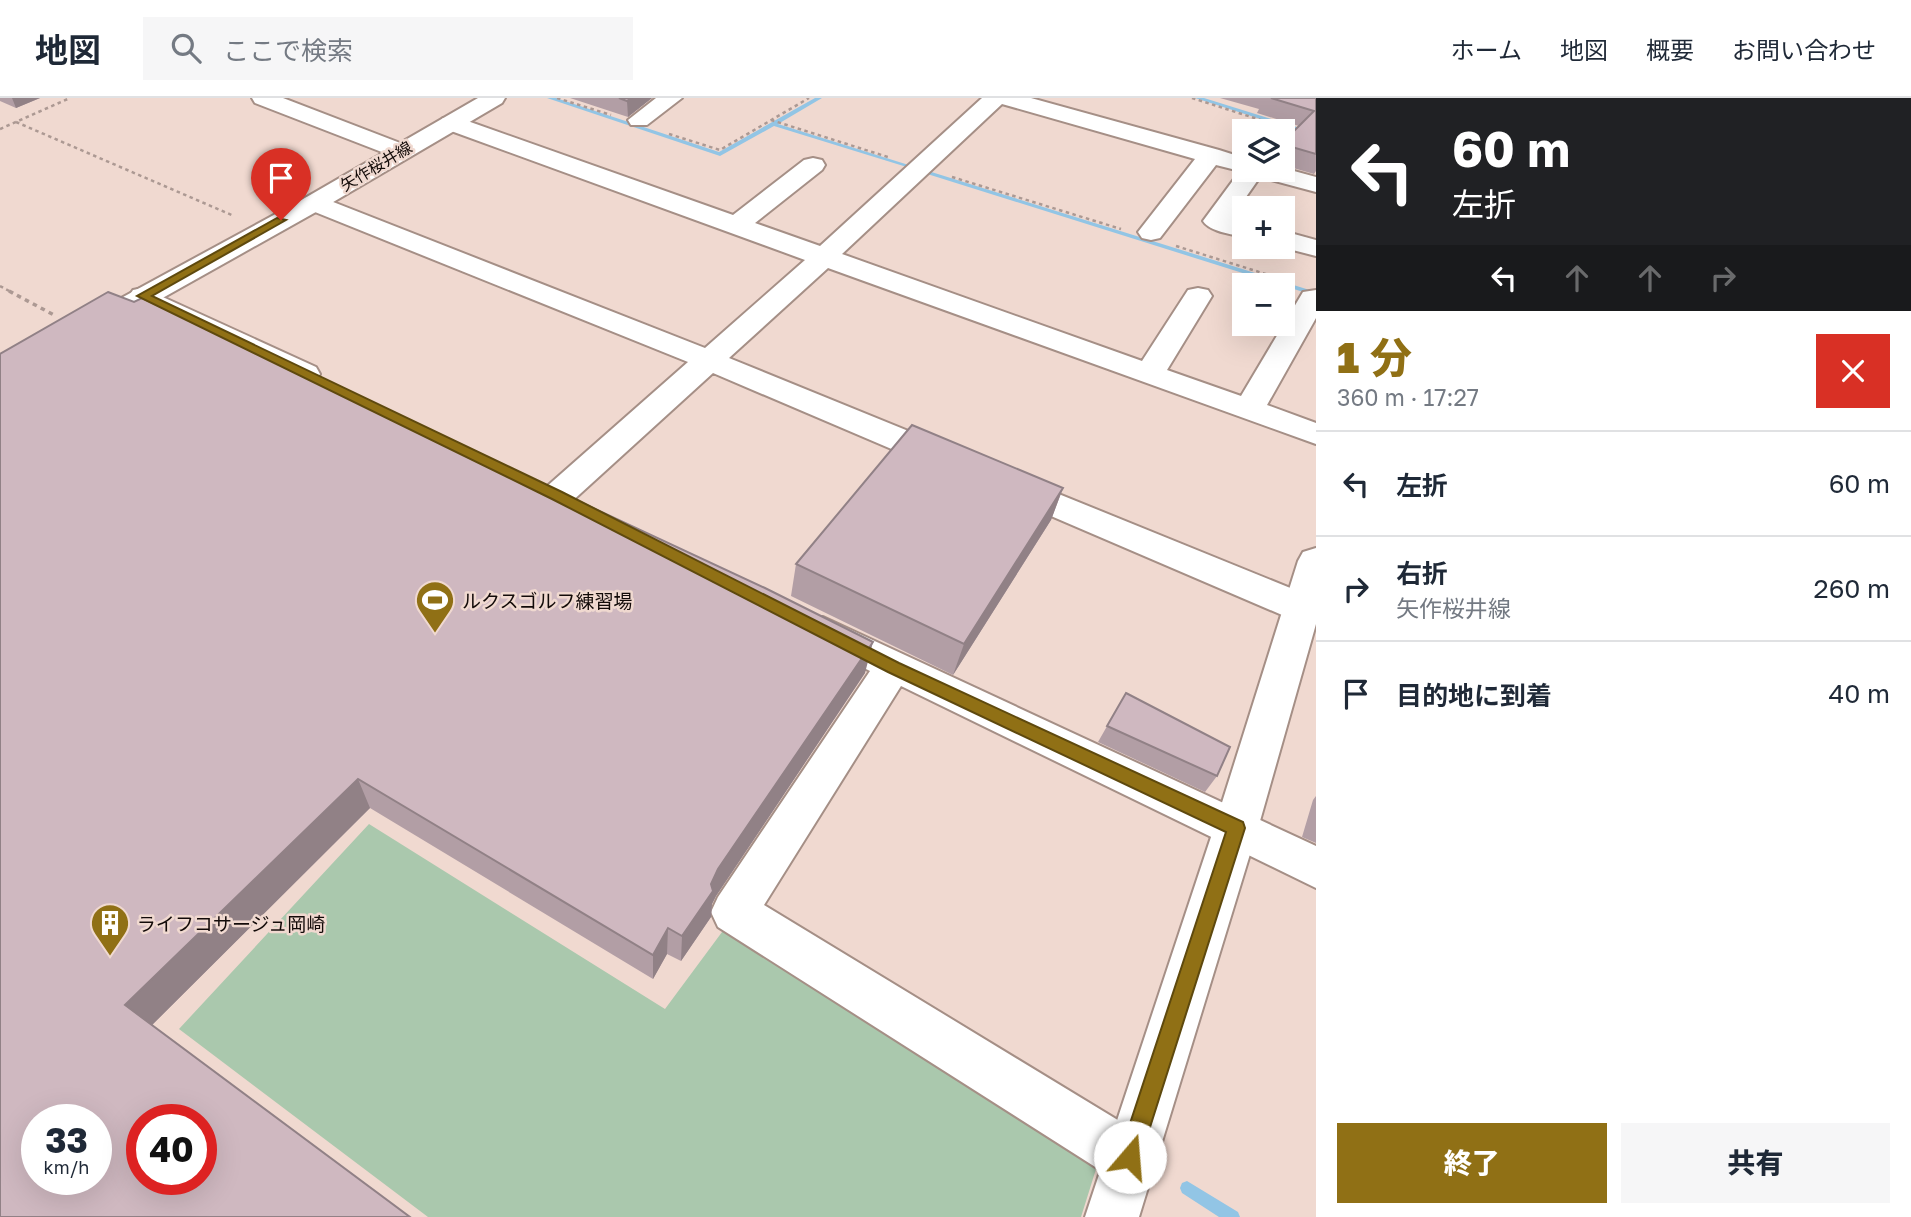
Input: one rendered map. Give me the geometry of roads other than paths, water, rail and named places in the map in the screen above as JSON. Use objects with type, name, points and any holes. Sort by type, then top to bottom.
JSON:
[{"type":"street","points":[[263,98],[400,150]]},
{"type":"street","name":"矢作桜井線","points":[[0,376],[264,228],[314,203],[400,150],[494,98]]},
{"type":"street","points":[[639,120],[671,98]]},
{"type":"street","points":[[557,496],[825,256],[995,98]]},
{"type":"street","points":[[1006,98],[1232,161]]},
{"type":"street","points":[[451,123],[1316,434]]},
{"type":"street","points":[[1151,232],[1210,155]]},
{"type":"street","points":[[737,225],[813,165]]},
{"type":"street","points":[[1295,179],[1316,185]]},
{"type":"street","points":[[1232,199],[1216,221],[1232,226]]},
{"type":"street","points":[[314,203],[709,360],[1302,608]]},
{"type":"street","points":[[1295,242],[1316,248]]},
{"type":"street","points":[[143,296],[331,387]]},
{"type":"street","points":[[1149,374],[1198,296]]},
{"type":"street","points":[[1249,410],[1313,298]]},
{"type":"street","points":[[1112,1217],[1236,828],[1316,561]]},
{"type":"street","points":[[794,616],[893,667],[1316,868]]},
{"type":"street","points":[[893,667],[734,912],[1130,1157]]},
{"type":"waterway","points":[[550,98],[720,154],[773,124]]},
{"type":"waterway","points":[[773,124],[819,98]]},
{"type":"waterway","points":[[1198,98],[1316,135]]},
{"type":"waterway","points":[[773,124],[912,167]]},
{"type":"waterway","points":[[923,171],[1316,294]]},
{"type":"waterway","points":[[1187,1188],[1233,1217]]},
{"type":"place","name":"ルクスゴルフ練習場","points":[[435,634]]},
{"type":"place","name":"ライフコサージュ岡崎","points":[[110,957]]}]
